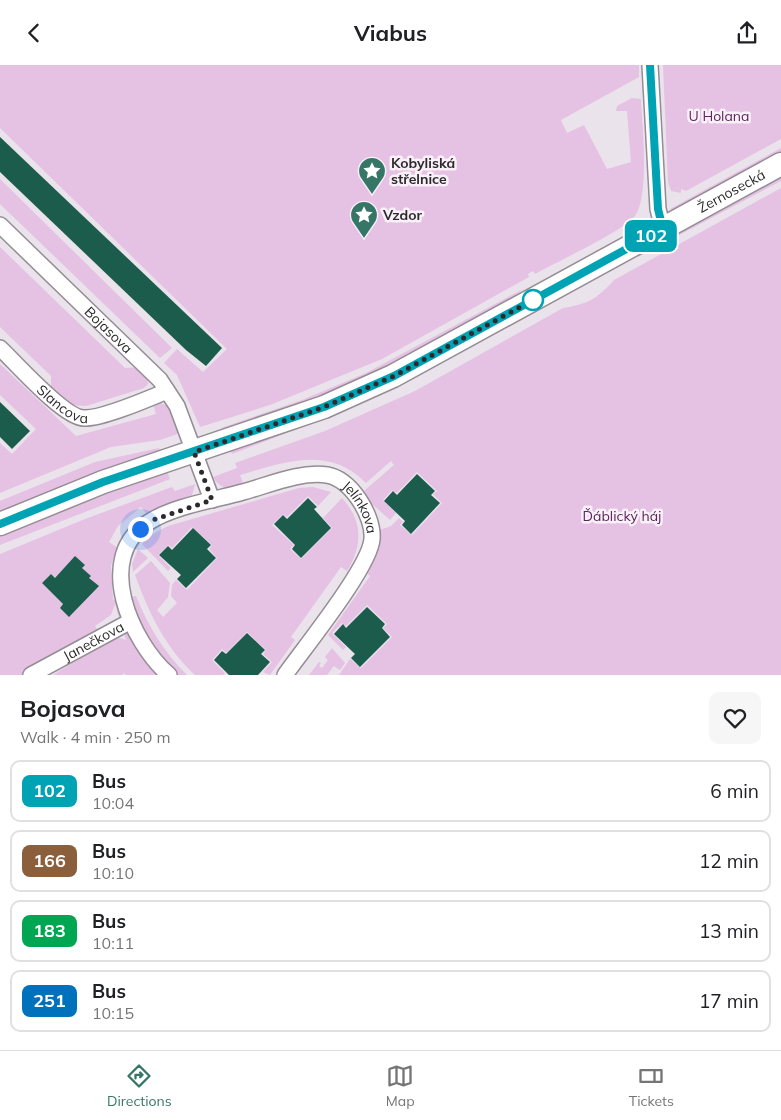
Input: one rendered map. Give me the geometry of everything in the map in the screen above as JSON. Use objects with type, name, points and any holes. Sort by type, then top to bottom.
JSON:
[{"type":"street","points":[[650,65],[658,209],[663,229]]},
{"type":"street","name":"Žernosecká","points":[[0,524],[103,482],[324,407],[394,376],[781,164]]},
{"type":"street","name":"Bojasova","points":[[0,225],[160,380],[177,406],[194,452]]},
{"type":"street","name":"Slancova","points":[[0,348],[66,412],[84,418],[119,409],[167,391]]},
{"type":"street","points":[[194,452],[212,500]]},
{"type":"street","name":"Jelínkova","points":[[169,675],[155,663],[131,621],[122,595],[120,571],[126,545],[150,521],[212,500],[286,480],[318,475],[330,476],[354,492],[369,519],[372,539],[365,562],[285,675]]},
{"type":"street","name":"Janečkova","points":[[31,675],[131,621]]},
{"type":"green space","points":[[0,65],[639,65],[639,77],[561,120],[567,133],[584,125],[607,169],[631,162],[627,111],[616,111],[617,106],[632,98],[641,99],[644,177],[640,206],[635,216],[617,230],[535,274],[533,271],[528,274],[529,277],[382,359],[270,405],[200,427],[177,375],[164,363],[177,349],[203,372],[227,349],[0,128]]},
{"type":"green space","name":"U Holana","points":[[663,65],[781,65],[781,139],[686,191],[681,189],[681,193],[671,191],[668,182]]},
{"type":"green space","points":[[781,148],[781,156],[675,211],[670,209]]},
{"type":"green space","points":[[781,172],[781,181],[638,257],[635,252]]},
{"type":"green space","points":[[0,179],[172,348],[160,358],[0,204]]},
{"type":"green space","name":"Ďáblický háj","points":[[781,188],[781,675],[339,675],[350,659],[361,668],[392,637],[383,628],[387,624],[367,605],[346,626],[342,623],[332,633],[346,647],[343,650],[328,635],[370,576],[366,573],[374,557],[377,531],[391,526],[399,518],[403,522],[400,525],[412,535],[442,503],[433,494],[437,491],[417,472],[397,493],[392,490],[383,500],[396,513],[390,520],[372,504],[364,491],[394,465],[391,461],[366,483],[352,471],[337,464],[321,460],[289,462],[240,475],[244,486],[239,487],[230,488],[222,486],[213,477],[237,468],[235,463],[325,431],[415,391],[563,308],[592,300],[614,280]]},
{"type":"green space","points":[[0,247],[125,368],[142,367],[147,373],[148,384],[144,388],[86,406],[70,405],[51,391],[51,376],[0,327]]},
{"type":"green space","points":[[523,289],[499,310],[366,381],[223,434],[221,428],[302,400],[366,373]]},
{"type":"green space","points":[[536,312],[396,387],[341,412],[232,454],[229,448],[506,323]]},
{"type":"green space","points":[[0,364],[76,436],[156,414],[153,404],[161,403],[170,407],[180,433],[160,440],[111,447],[0,493],[0,443],[12,454],[36,429],[0,395]]},
{"type":"green space","points":[[159,448],[161,454],[0,515],[0,501],[95,462]]},
{"type":"green space","points":[[166,468],[170,479],[0,545],[0,531]]},
{"type":"green space","points":[[195,484],[191,499],[148,516],[141,507],[118,526],[109,542],[118,548],[111,565],[113,600],[136,596],[157,638],[187,675],[126,675],[124,673],[122,675],[53,675],[110,640],[120,638],[126,640],[115,604],[111,615],[95,626],[97,629],[48,659],[44,666],[49,675],[0,675],[0,554],[85,519],[172,487],[175,491]],"holes":[[[75,557],[84,566],[82,568],[98,587],[68,616],[60,608],[63,604],[42,583],[51,574],[55,578]]]},
{"type":"green space","points":[[313,487],[331,492],[318,506],[308,496],[287,517],[283,514],[272,525],[294,545],[290,549],[301,559],[332,528],[323,518],[342,498],[354,515],[358,533],[356,552],[347,571],[341,567],[291,637],[295,640],[270,675],[263,672],[272,662],[263,654],[266,650],[247,632],[226,653],[222,649],[212,660],[225,673],[223,675],[195,675],[175,653],[159,629],[135,575],[151,561],[170,583],[168,597],[157,610],[163,617],[177,603],[171,596],[172,585],[176,580],[187,590],[217,558],[209,549],[212,545],[192,527],[172,548],[168,545],[158,555],[171,568],[168,571],[142,544],[149,536],[168,526],[299,488]]},
{"type":"green space","points":[[138,549],[148,558],[133,572],[132,564]]},
{"type":"green space","points":[[332,648],[345,663],[340,670],[334,666],[327,675],[309,675],[319,662],[321,663],[319,666],[322,668],[328,660],[325,657]]},
{"type":"building","points":[[0,137],[222,348],[206,366],[186,350],[0,172]]},
{"type":"building","points":[[0,402],[30,431],[12,449],[0,437]]},
{"type":"building","points":[[417,474],[435,491],[431,495],[440,503],[411,534],[402,525],[405,521],[384,501],[393,491],[397,495]]},
{"type":"building","points":[[308,498],[317,507],[314,509],[331,528],[301,558],[292,549],[295,545],[274,524],[283,515],[287,519]]},
{"type":"building","points":[[193,528],[211,545],[207,549],[216,558],[186,588],[177,579],[181,575],[159,555],[168,546],[172,550]]},
{"type":"building","points":[[75,556],[85,565],[82,568],[91,576],[89,578],[99,586],[69,617],[60,608],[63,604],[42,583],[51,574],[55,578]]},
{"type":"building","points":[[367,607],[385,624],[382,628],[390,637],[360,667],[351,658],[355,654],[334,634],[343,624],[346,628]]},
{"type":"building","points":[[247,633],[265,650],[261,654],[270,662],[258,675],[229,675],[214,660],[222,651],[226,654]]},
{"type":"bus line","name":"102","points":[[0,524],[103,482],[324,407],[394,376],[663,229],[658,209],[650,65]]},
{"type":"place","name":"Kobyliská střelnice","points":[[372,195]]},
{"type":"place","name":"Vzdor","points":[[364,239]]},
{"type":"route","points":[[140,529],[150,521],[212,500],[194,452],[324,407],[394,376],[533,300]]}]
